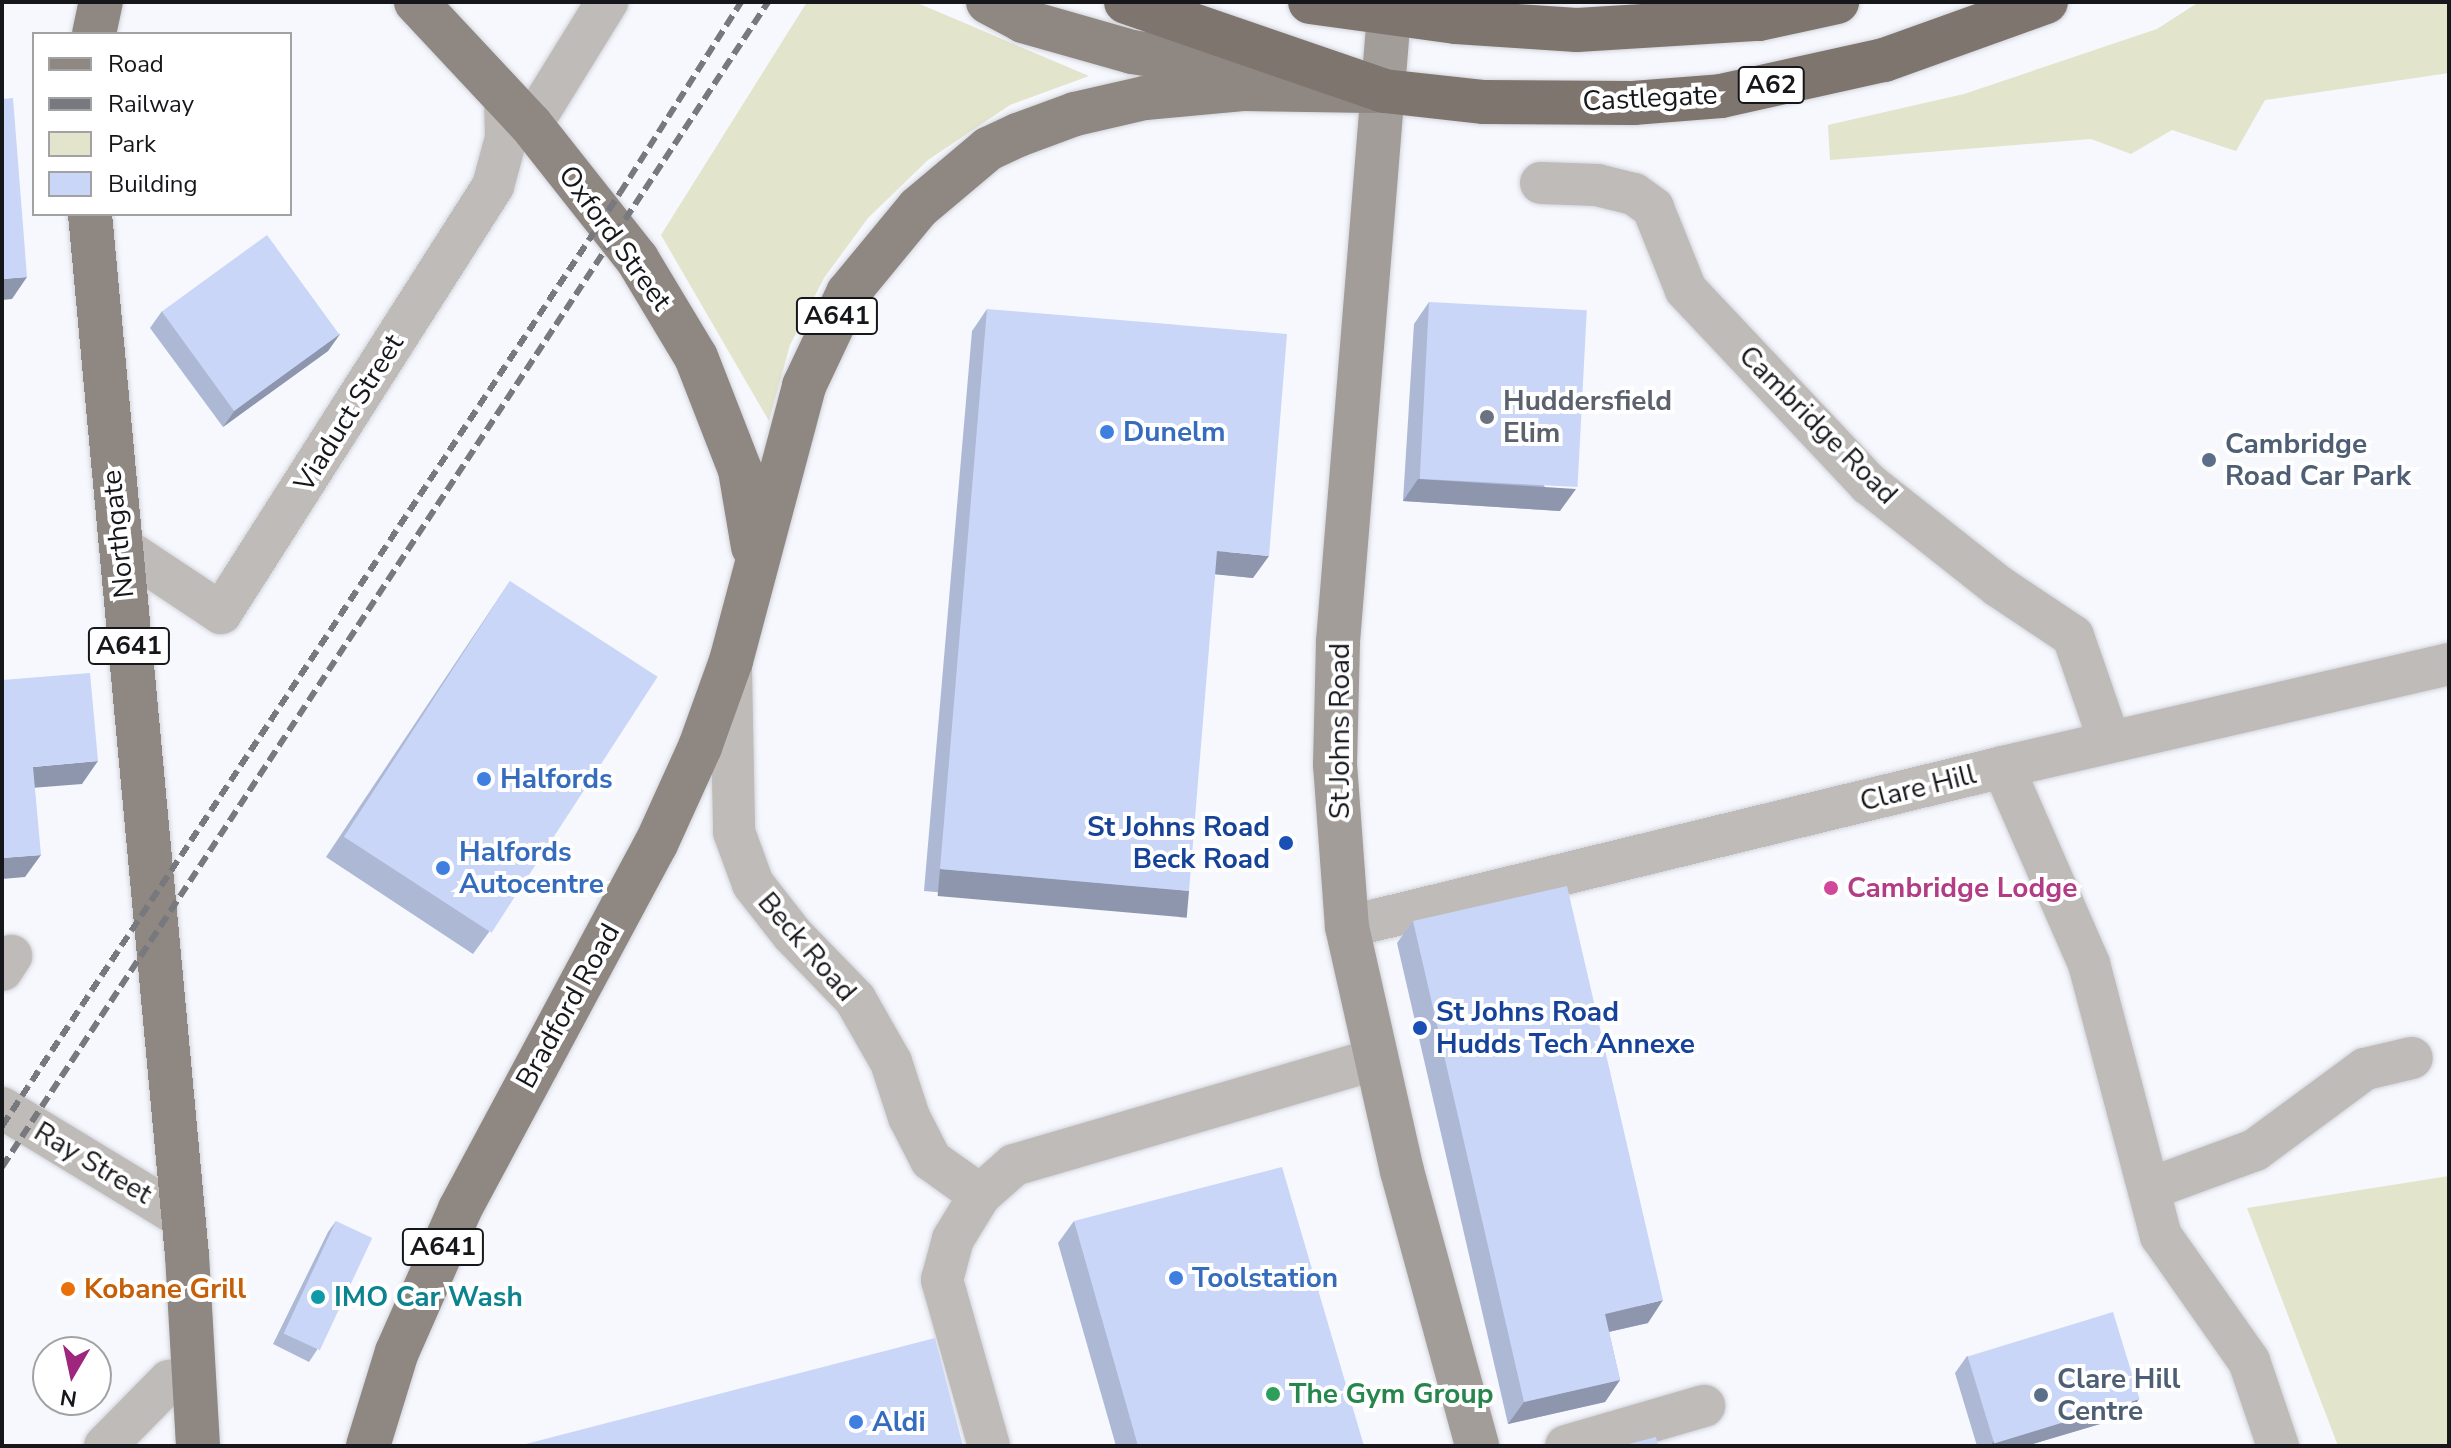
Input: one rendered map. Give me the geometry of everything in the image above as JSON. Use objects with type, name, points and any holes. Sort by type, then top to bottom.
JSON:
[{"type":"highway","name":"Castlegate","points":[[1126,2],[1384,91],[1508,103],[1633,103],[1721,96],[1884,60],[2046,2]]},
{"type":"highway","name":"A62","points":[[1310,2],[1577,30],[1759,19],[1837,2]]},
{"type":"main road","points":[[85,2],[85,32]]},
{"type":"main road","points":[[94,32],[101,2]]},
{"type":"main road","name":"Oxford Street","points":[[416,2],[518,112],[637,259],[696,357],[740,470],[755,561]]},
{"type":"main road","name":"Castlegate","points":[[988,2],[1023,21],[1132,52],[1384,91]]},
{"type":"main road","name":"A641","points":[[755,561],[804,386],[848,293],[918,208],[988,149],[1075,114],[1145,98],[1243,89],[1384,91]]},
{"type":"main road","name":"Northgate","points":[[90,216],[183,1218]]},
{"type":"main road","name":"Bradford Road","points":[[368,1446],[397,1352],[460,1209],[656,844],[700,747],[731,661],[755,561]]},
{"type":"main road","name":"A641","points":[[183,1218],[198,1446]]},
{"type":"street","points":[[518,112],[607,2]]},
{"type":"street","points":[[1679,2],[1759,19]]},
{"type":"street","name":"St Johns Road","points":[[1390,8],[1338,642],[1335,764],[1347,927],[1377,1059],[1477,1446]]},
{"type":"street","name":"Viaduct Street","points":[[120,546],[221,613],[493,186],[506,138],[518,112]]},
{"type":"street","name":"Cambridge Road","points":[[1541,183],[1609,188],[1634,194],[1653,208],[1686,290],[1869,484],[1998,586],[2073,636],[2109,740]]},
{"type":"street","name":"Beck Road","points":[[731,661],[734,832],[753,884],[792,934],[855,999],[891,1062],[909,1117],[931,1160],[980,1195]]},
{"type":"street","points":[[2003,767],[2109,740],[2449,664]]},
{"type":"street","name":"Clare Hill","points":[[1347,927],[2003,767],[2089,964],[2161,1236],[2249,1361],[2278,1446]]},
{"type":"street","points":[[2149,1189],[2255,1150],[2365,1069],[2412,1058]]},
{"type":"street","points":[[989,1446],[942,1280],[953,1239],[980,1195],[1014,1165],[1377,1059]]},
{"type":"street","name":"Ray Street","points":[[2,1108],[183,1218]]},
{"type":"street","points":[[118,1433],[169,1381],[194,1377]]},
{"type":"street","points":[[1566,1446],[1704,1406]]},
{"type":"green space","points":[[807,2],[915,2],[1089,76],[1010,105],[928,160],[868,218],[824,278],[790,345],[769,421],[661,235]]},
{"type":"green space","points":[[2199,2],[2449,2],[2449,73],[2265,100],[2236,151],[2172,130],[2131,154],[2091,139],[1830,160],[1828,125],[1964,94],[2157,29]]},
{"type":"green space","points":[[2449,1176],[2449,1446],[2338,1446],[2247,1208]]},
{"type":"building","points":[[13,98],[27,277],[2,279],[2,99]]},
{"type":"building","points":[[267,235],[339,335],[234,411],[162,311]]},
{"type":"building","name":"Huddersfield Elim","points":[[1429,302],[1587,310],[1578,487],[1420,479]]},
{"type":"building","points":[[987,309],[1287,334],[1269,556],[1217,551],[1189,891],[940,869]]},
{"type":"building","name":"Halfords","points":[[510,581],[658,677],[491,933],[344,837]]},
{"type":"building","points":[[90,673],[98,761],[33,767],[41,855],[2,858],[2,680]]},
{"type":"building","points":[[1567,886],[1663,1300],[1605,1314],[1620,1380],[1524,1402],[1413,921]]},
{"type":"building","points":[[1282,1167],[1364,1446],[1138,1446],[1074,1221]]},
{"type":"building","name":"IMO Car Wash","points":[[336,1221],[372,1238],[320,1350],[284,1333]]},
{"type":"building","name":"Clare Hill Centre","points":[[2113,1312],[2140,1399],[1994,1443],[1968,1356]]},
{"type":"building","points":[[935,1338],[963,1446],[518,1446]]},
{"type":"building","points":[[1656,1437],[1658,1446],[1621,1446]]},
{"type":"railway","points":[[2,1126],[620,193],[741,2]]},
{"type":"railway","points":[[2,1167],[768,2]]},
{"type":"place","name":"Huddersfield Elim","points":[[1487,417]]},
{"type":"place","name":"Dunelm","points":[[1107,432]]},
{"type":"place","name":"Cambridge Road Car Park","points":[[2209,460]]},
{"type":"place","name":"Halfords","points":[[484,779]]},
{"type":"place","name":"St Johns Road Beck Road","points":[[1286,843]]},
{"type":"place","name":"Halfords Autocentre","points":[[443,868]]},
{"type":"place","name":"Cambridge Lodge","points":[[1831,888]]},
{"type":"place","name":"St Johns Road Hudds Tech Annexe","points":[[1420,1028]]},
{"type":"place","name":"Toolstation","points":[[1176,1278]]},
{"type":"place","name":"Kobane Grill","points":[[68,1289]]},
{"type":"place","name":"IMO Car Wash","points":[[318,1297]]},
{"type":"place","name":"The Gym Group","points":[[1273,1394]]},
{"type":"place","name":"Clare Hill Centre","points":[[2041,1395]]},
{"type":"place","name":"Aldi","points":[[856,1422]]}]
